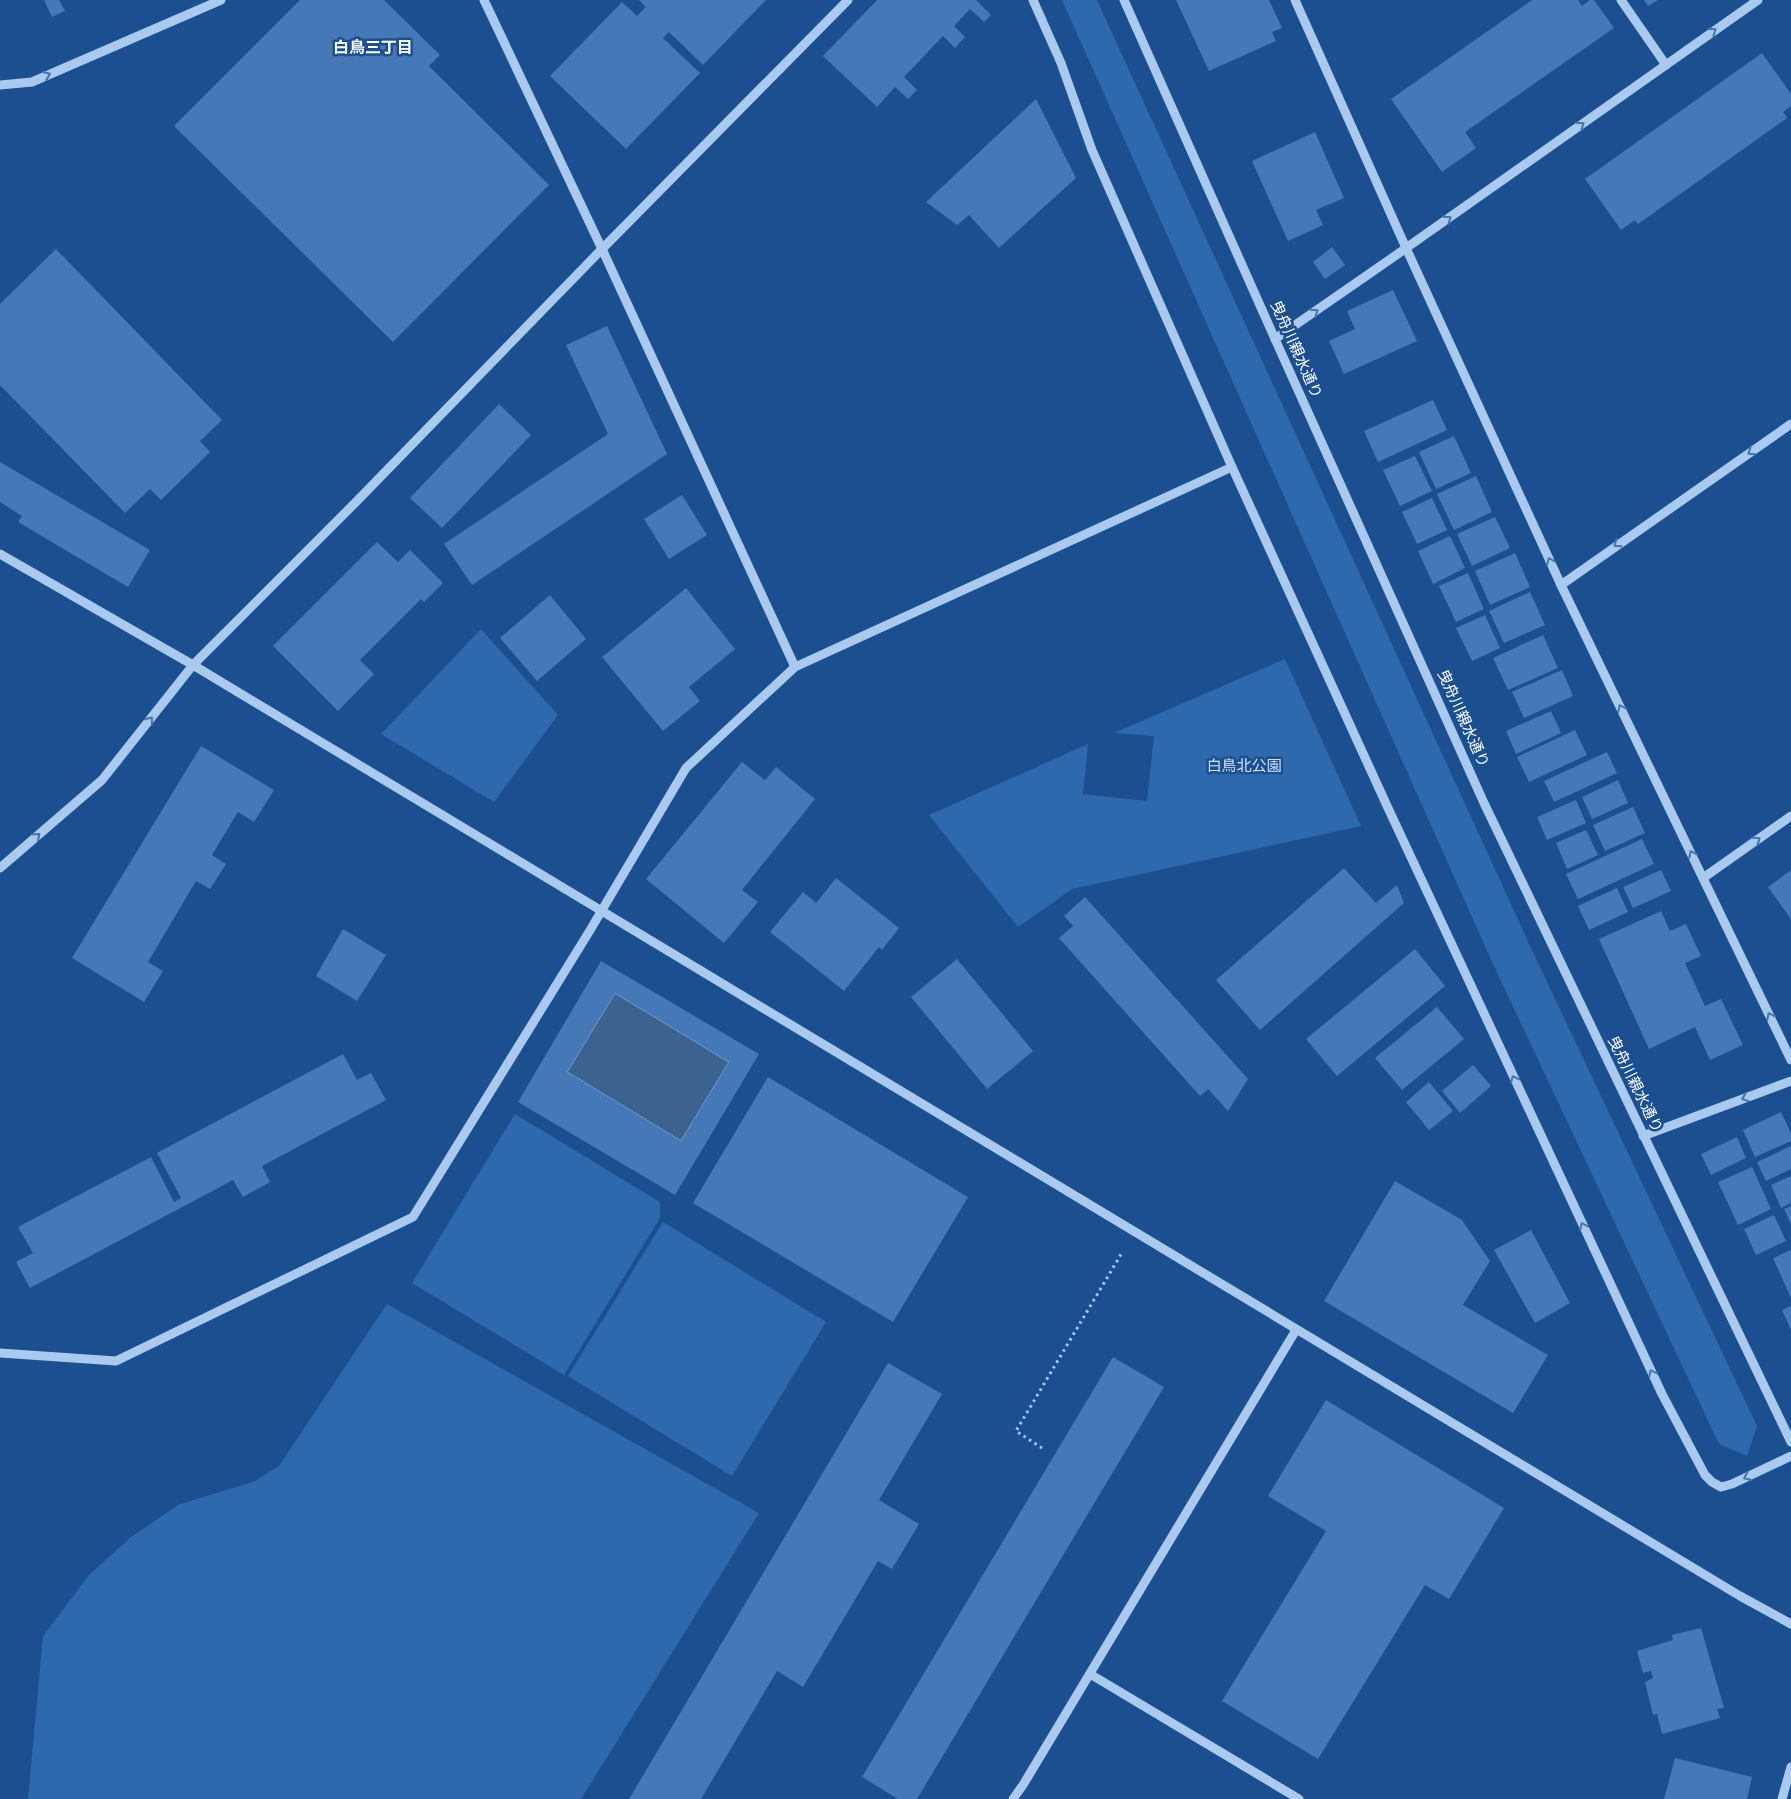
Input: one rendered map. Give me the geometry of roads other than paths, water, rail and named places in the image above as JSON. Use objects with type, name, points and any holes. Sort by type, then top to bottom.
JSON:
[{"type":"street","points":[[0,85],[32,82],[221,0]]},
{"type":"street","points":[[484,0],[602,249],[795,667]]},
{"type":"street","points":[[0,868],[102,780],[193,665],[341,517],[848,0]]},
{"type":"street","points":[[1033,0],[1061,63],[1092,150],[1232,467],[1388,808],[1662,1394],[1705,1475],[1721,1487],[1732,1484],[1791,1456]]},
{"type":"street","name":"曳舟川親水通り","points":[[1124,0],[1274,339],[1484,803],[1791,1442]]},
{"type":"street","points":[[1294,0],[1561,585],[1791,1060]]},
{"type":"street","points":[[1621,0],[1666,65]]},
{"type":"street","points":[[1274,339],[1758,0]]},
{"type":"street","points":[[1561,585],[1791,424]]},
{"type":"street","points":[[0,1353],[116,1361],[413,1218],[601,912],[686,768],[795,667],[1232,467]]},
{"type":"street","points":[[0,554],[193,665],[601,912],[936,1110],[1296,1330],[1740,1596],[1791,1624]]},
{"type":"street","points":[[1703,878],[1791,816]]},
{"type":"street","points":[[1644,1136],[1791,1081]]},
{"type":"street","points":[[1013,1799],[1296,1330]]},
{"type":"street","points":[[1090,1674],[1299,1799]]},
{"type":"street","points":[[1782,1799],[1791,1767]]},
{"type":"district","name":"白鳥三丁目","points":[[373,49]]},
{"type":"park label","name":"白鳥北公園","points":[[1244,767]]}]
